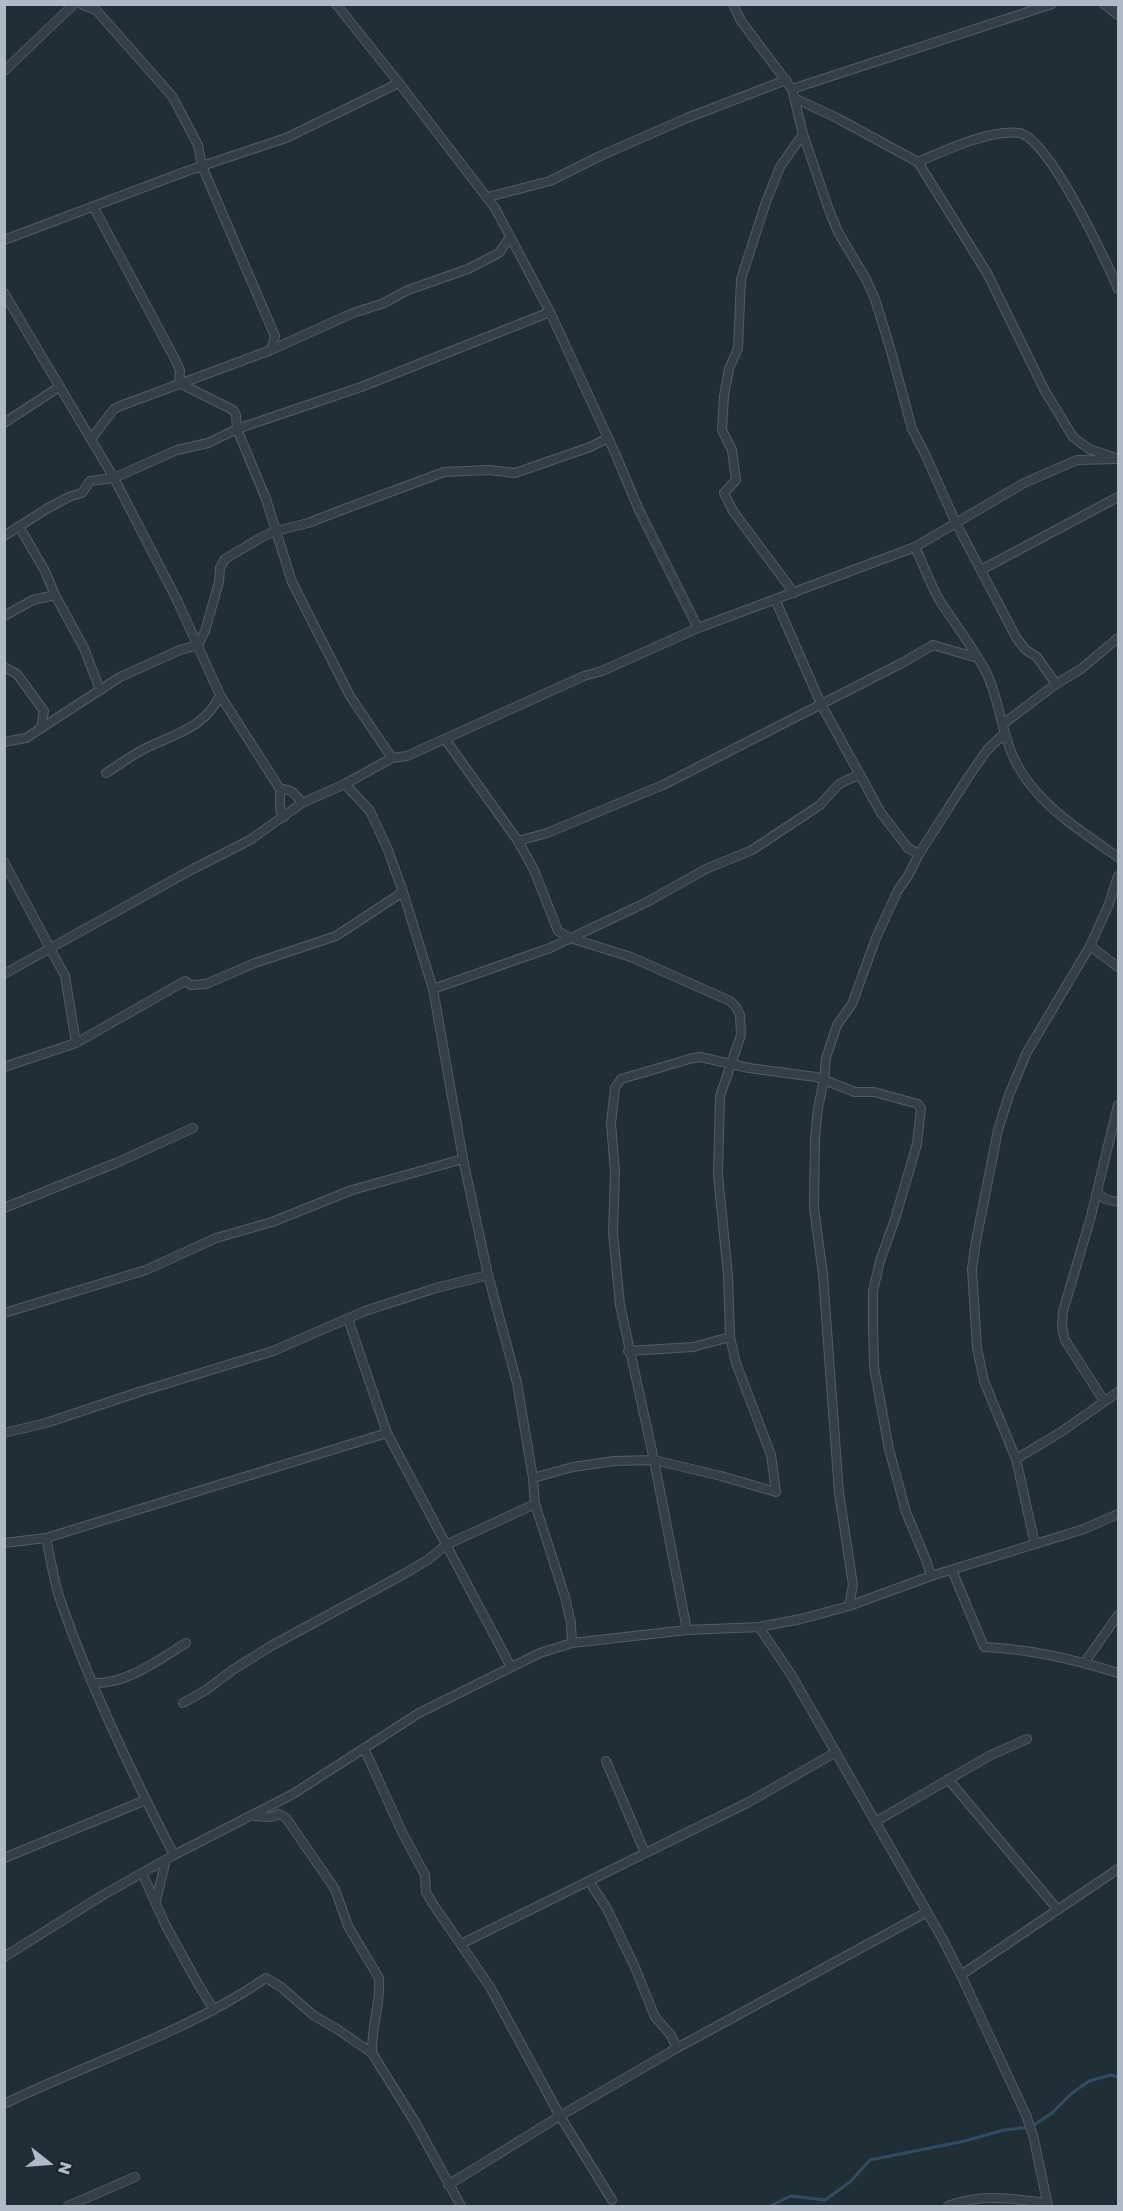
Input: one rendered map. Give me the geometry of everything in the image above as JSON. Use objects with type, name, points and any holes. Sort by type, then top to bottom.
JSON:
[{"type":"street","points":[[4,71],[74,4]]},
{"type":"street","points":[[81,4],[96,10],[172,96],[198,145],[202,166],[275,336],[271,350]]},
{"type":"street","points":[[336,4],[495,208],[550,312],[639,510],[698,628]]},
{"type":"street","points":[[733,4],[741,21],[792,88],[803,134],[829,210],[838,232],[875,299],[912,429],[956,523],[1017,639],[1026,650],[1037,657],[1056,684]]},
{"type":"street","points":[[792,88],[1052,4]]},
{"type":"street","points":[[1104,4],[1119,15]]},
{"type":"street","points":[[488,197],[550,181],[600,156],[687,118],[786,80]]},
{"type":"street","points":[[4,240],[202,166],[286,138],[399,83]]},
{"type":"street","points":[[794,98],[835,117],[918,162],[987,273],[1045,391],[1073,437],[1089,449],[1118,459]]},
{"type":"street","points":[[918,162],[957,144],[997,135],[1020,133],[1029,136],[1047,154],[1119,289]]},
{"type":"street","points":[[794,593],[733,511],[724,492],[736,480],[732,450],[722,430],[724,396],[729,369],[738,348],[741,279],[747,257],[780,167],[803,134]]},
{"type":"street","points":[[93,206],[176,361],[180,371],[179,382]]},
{"type":"street","points":[[91,439],[114,409],[120,406],[179,382],[200,377],[271,350],[353,313],[384,303],[408,290],[468,269],[499,253],[510,237]]},
{"type":"street","points":[[4,293],[114,478],[177,600],[220,695],[280,789],[280,809],[284,817]]},
{"type":"street","points":[[4,536],[21,528],[48,508],[82,493],[90,481],[114,478],[177,450],[208,443],[237,429],[361,387],[550,312]]},
{"type":"street","points":[[179,382],[233,410],[236,415],[237,429],[266,499],[292,582],[350,696],[392,758]]},
{"type":"street","points":[[4,423],[59,387]]},
{"type":"street","points":[[198,645],[219,582],[220,568],[225,560],[241,548],[276,531],[308,522],[444,472],[489,470],[515,474],[608,438]]},
{"type":"street","points":[[4,974],[191,870],[250,840],[302,803],[345,784],[392,758],[407,756],[584,676],[602,671],[698,628],[915,547],[1024,483],[1077,460],[1118,459]]},
{"type":"street","points":[[981,570],[1119,497]]},
{"type":"street","points":[[21,528],[84,648],[100,690]]},
{"type":"street","points":[[915,547],[939,599],[978,658],[992,685],[1016,763],[1034,788],[1061,816],[1119,857]]},
{"type":"street","points":[[4,616],[33,600],[56,595]]},
{"type":"street","points":[[775,599],[820,704],[881,813],[908,848],[919,854]]},
{"type":"street","points":[[1003,724],[1056,684],[1081,669],[1119,638]]},
{"type":"street","points":[[4,742],[26,738],[120,677],[180,650],[198,645]]},
{"type":"street","points":[[518,841],[547,833],[663,785],[933,645],[978,658]]},
{"type":"street","points":[[4,667],[17,674],[44,711],[41,727]]},
{"type":"street","points":[[106,773],[144,749],[181,732],[207,716],[213,710],[220,695]]},
{"type":"street","points":[[849,1606],[853,1585],[839,1493],[824,1275],[814,1208],[815,1138],[826,1058],[837,1025],[852,1004],[876,939],[898,890],[987,750],[1005,733]]},
{"type":"street","points":[[444,739],[518,841],[545,896],[558,931],[570,938],[631,957],[730,1001],[740,1015],[741,1035],[720,1096],[718,1130],[718,1175],[728,1275],[730,1337],[736,1364],[771,1455],[776,1492],[654,1460],[614,1461],[573,1467],[533,1478]]},
{"type":"street","points":[[433,989],[550,948],[647,902],[706,869],[752,850],[820,805],[838,784],[860,774]]},
{"type":"street","points":[[345,784],[370,811],[388,850],[433,989],[463,1160],[488,1275],[517,1383],[533,1478],[535,1504],[565,1597],[571,1623],[572,1643]]},
{"type":"street","points":[[280,789],[294,792],[302,803]]},
{"type":"street","points":[[4,862],[65,976],[76,1043]]},
{"type":"street","points":[[1035,1544],[1016,1459],[984,1380],[977,1348],[972,1269],[998,1130],[1009,1095],[1027,1052],[1090,946],[1110,904],[1119,876]]},
{"type":"street","points":[[4,1067],[76,1043],[185,981],[191,985],[206,984],[255,963],[336,936],[403,892]]},
{"type":"street","points":[[1090,946],[1119,967]]},
{"type":"street","points":[[687,1630],[654,1460],[628,1351],[620,1305],[614,1233],[615,1172],[611,1123],[615,1088],[621,1079],[693,1058],[700,1057],[762,1071],[816,1077],[855,1092],[874,1092],[918,1104],[921,1109],[916,1144],[873,1291],[873,1325],[874,1367],[892,1460],[906,1512],[931,1576]]},
{"type":"street","points":[[1104,1401],[1065,1340],[1062,1328],[1063,1311],[1119,1105]]},
{"type":"street","points":[[4,1208],[116,1163],[193,1128]]},
{"type":"street","points":[[4,1313],[146,1270],[216,1238],[272,1222],[352,1190],[463,1160]]},
{"type":"street","points":[[1096,1193],[1105,1199],[1119,1202]]},
{"type":"street","points":[[4,1433],[46,1423],[273,1351],[365,1311],[436,1288],[488,1275]]},
{"type":"street","points":[[348,1319],[387,1433],[511,1667]]},
{"type":"street","points":[[628,1351],[693,1347],[730,1337]]},
{"type":"street","points":[[1016,1459],[1061,1432],[1119,1392]]},
{"type":"street","points":[[4,1543],[46,1538],[387,1433]]},
{"type":"street","points":[[183,1703],[271,1646],[404,1574],[429,1559],[446,1545],[535,1504]]},
{"type":"street","points":[[4,1957],[142,1873],[293,1794],[419,1713],[540,1653],[572,1643],[687,1630],[759,1627],[801,1619],[849,1606],[931,1576],[1084,1529],[1119,1514]]},
{"type":"street","points":[[46,1538],[61,1603],[92,1683],[174,1855]]},
{"type":"street","points":[[952,1570],[984,1647],[1018,1648],[1085,1662],[1119,1673]]},
{"type":"street","points":[[1085,1662],[1119,1615]]},
{"type":"street","points":[[759,1627],[792,1676],[961,1975],[1026,2115],[1033,2135],[1048,2205],[992,2196],[948,2206]]},
{"type":"street","points":[[92,1683],[107,1684],[123,1679],[186,1643]]},
{"type":"street","points":[[876,1822],[989,1756],[1027,1738]]},
{"type":"street","points":[[363,1748],[402,1832],[425,1875],[426,1892],[490,1987],[560,2116],[612,2200]]},
{"type":"street","points":[[461,1944],[748,1802],[836,1752]]},
{"type":"street","points":[[606,1761],[645,1853]]},
{"type":"street","points":[[948,1779],[1058,1910]]},
{"type":"street","points":[[4,1858],[146,1800]]},
{"type":"street","points":[[254,1815],[264,1817],[279,1814],[286,1818],[335,1889],[348,1926],[380,1978],[371,2036],[372,2053]]},
{"type":"street","points":[[156,1901],[166,1860]]},
{"type":"street","points":[[961,1975],[1119,1869]]},
{"type":"street","points":[[142,1873],[166,1926],[214,2010]]},
{"type":"street","points":[[589,1881],[606,1907],[634,1965],[655,2017],[670,2034],[677,2048]]},
{"type":"street","points":[[448,2185],[677,2048],[927,1912]]},
{"type":"street","points":[[4,2104],[152,2041],[214,2010],[266,1978],[296,1998],[313,2015],[372,2053],[416,2122],[461,2206]]},
{"type":"street","points":[[73,2206],[135,2177]]},
{"type":"waterway","points":[[770,2206],[791,2196],[825,2200],[850,2182],[870,2160],[965,2141],[1004,2130],[1031,2127],[1052,2113],[1071,2094],[1089,2081],[1111,2075],[1118,2077]]}]
